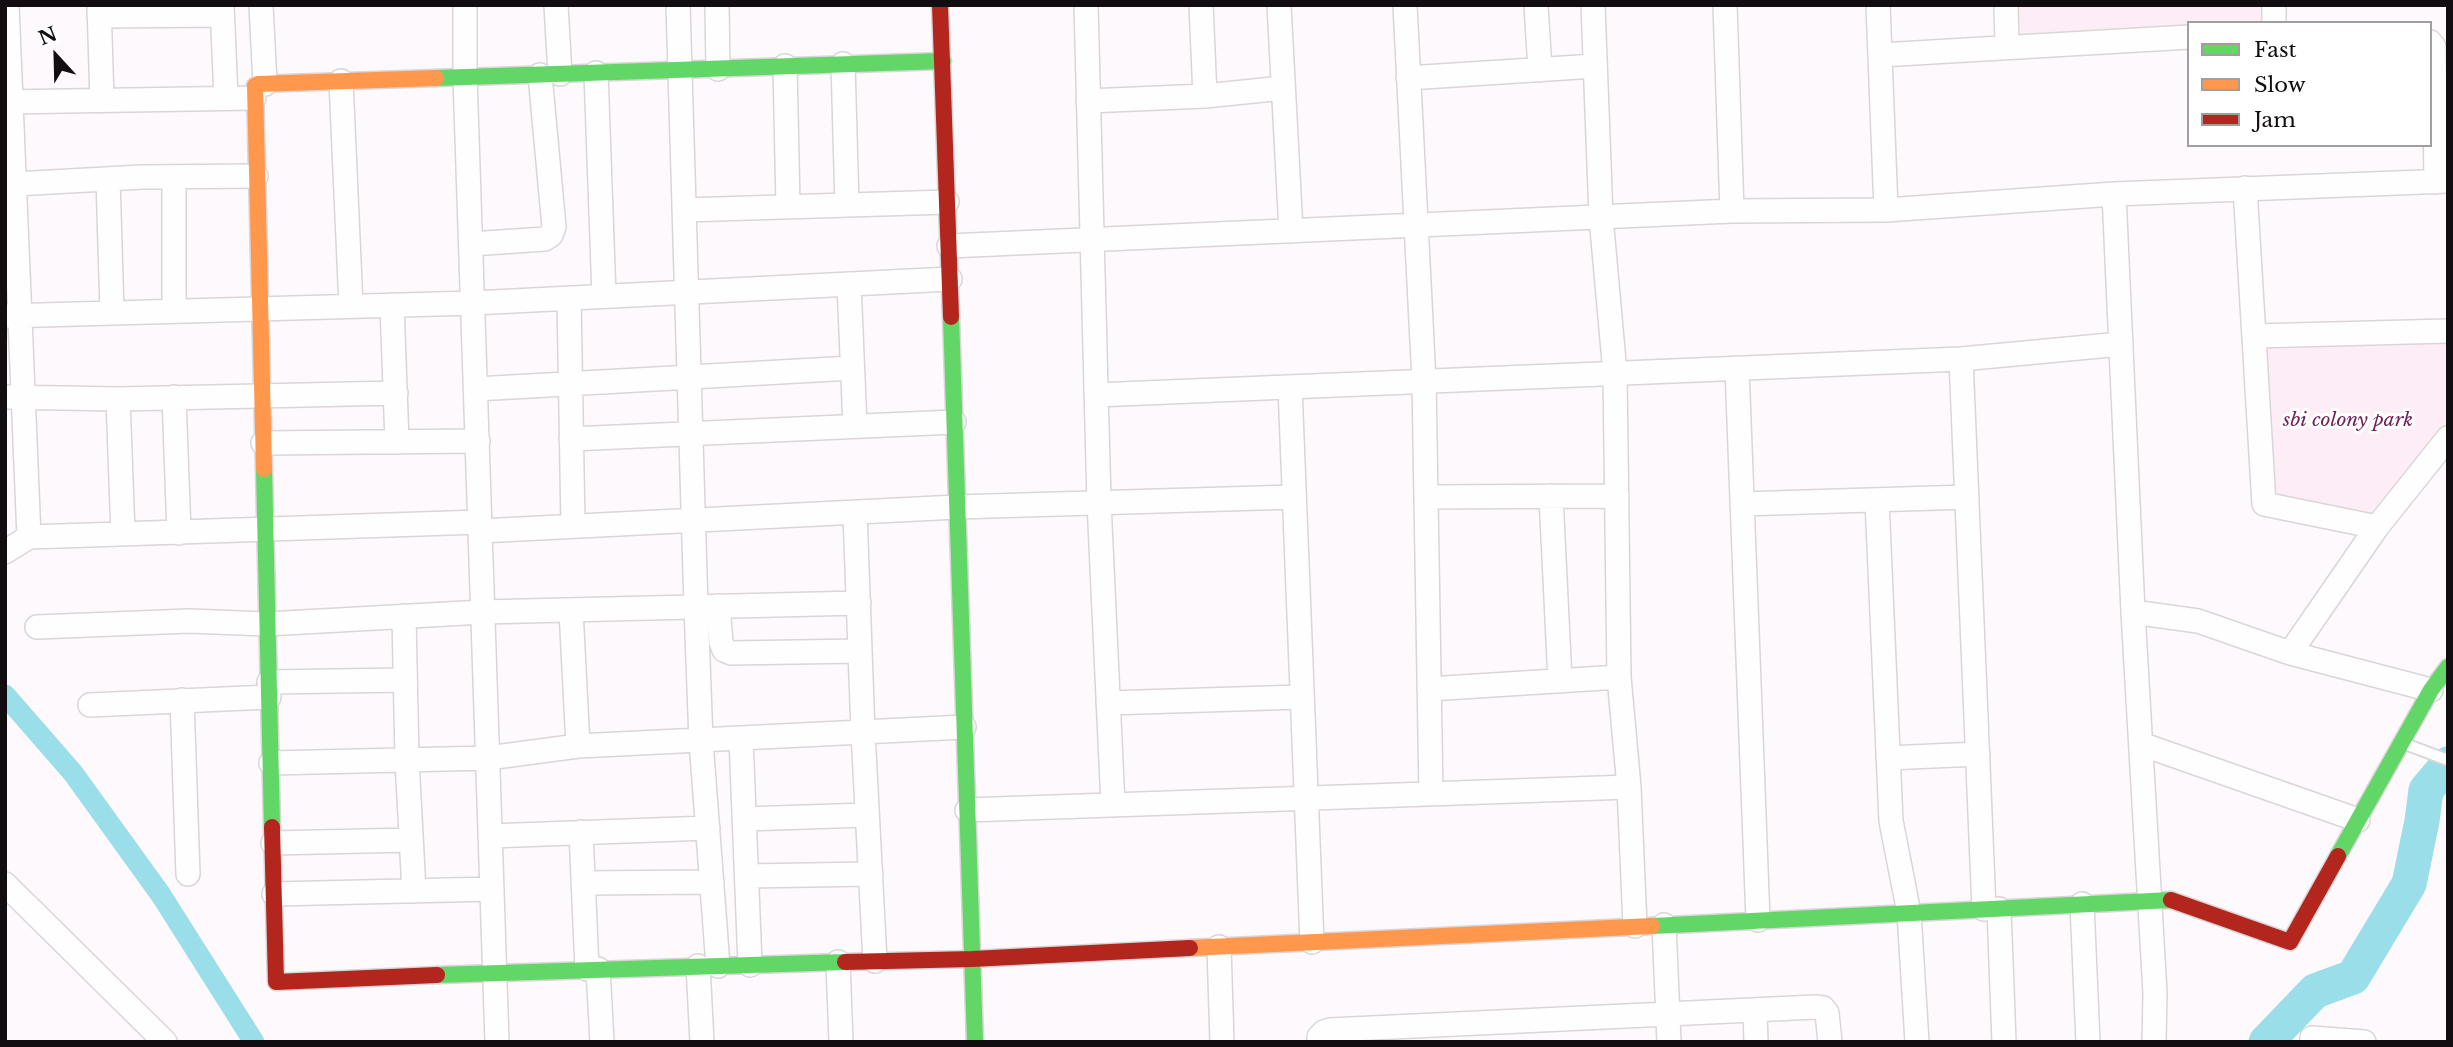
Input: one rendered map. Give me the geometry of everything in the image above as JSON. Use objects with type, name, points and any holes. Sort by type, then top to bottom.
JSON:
[{"type":"street","points":[[261,5],[256,176],[276,982],[495,972],[972,959],[2171,900],[2290,942],[2431,690],[2448,667]]},
{"type":"street","points":[[465,5],[465,77],[497,1042]]},
{"type":"street","points":[[471,244],[545,239],[551,235],[554,227],[550,74],[556,5]]},
{"type":"street","points":[[678,5],[693,520],[707,607],[701,741],[712,883],[702,1042]]},
{"type":"street","points":[[716,5],[718,69]]},
{"type":"street","points":[[940,5],[975,1042]]},
{"type":"street","points":[[1086,5],[1099,502],[1113,805]]},
{"type":"street","points":[[1201,5],[1205,96]]},
{"type":"street","points":[[1279,5],[1290,231]]},
{"type":"street","points":[[1405,5],[1424,381],[1430,794]]},
{"type":"street","points":[[1536,5],[1541,70]]},
{"type":"street","points":[[1593,5],[1601,217],[1615,373],[1619,677],[1629,787],[1635,926]]},
{"type":"street","points":[[1725,5],[1732,211]]},
{"type":"street","points":[[1878,5],[1886,209]]},
{"type":"street","points":[[2006,5],[2007,46]]},
{"type":"street","points":[[102,100],[99,11],[222,10],[226,98]]},
{"type":"street","points":[[6,14],[7,102],[15,184],[11,233],[15,397],[29,537]]},
{"type":"street","points":[[1881,55],[2187,37]]},
{"type":"street","points":[[949,246],[1732,211],[1886,209],[2114,194],[2442,182],[2432,44]]},
{"type":"street","points":[[7,102],[226,98],[341,81],[943,61]]},
{"type":"street","points":[[843,64],[847,205]]},
{"type":"street","points":[[785,66],[788,206]]},
{"type":"street","points":[[1408,78],[1595,66]]},
{"type":"street","points":[[596,73],[604,296]]},
{"type":"street","points":[[341,81],[351,306]]},
{"type":"street","points":[[1088,101],[1205,96],[1283,88]]},
{"type":"street","points":[[15,184],[256,176]]},
{"type":"street","points":[[174,177],[174,310]]},
{"type":"street","points":[[108,179],[112,312]]},
{"type":"street","points":[[2245,188],[2264,504],[2377,527]]},
{"type":"street","points":[[2114,194],[2133,612],[2155,992],[2154,1042]]},
{"type":"street","points":[[684,210],[947,202]]},
{"type":"street","points":[[13,315],[473,303],[950,279]]},
{"type":"street","points":[[849,284],[855,426]]},
{"type":"street","points":[[569,298],[573,526]]},
{"type":"street","points":[[393,305],[397,442]]},
{"type":"street","points":[[2254,336],[2448,331]]},
{"type":"street","points":[[1096,395],[1961,359],[2120,344]]},
{"type":"street","points":[[1961,359],[1978,754],[2004,1042]]},
{"type":"street","points":[[476,389],[852,368]]},
{"type":"street","points":[[1737,368],[1758,920]]},
{"type":"street","points":[[1290,387],[1312,942]]},
{"type":"street","points":[[15,397],[118,399],[396,393]]},
{"type":"street","points":[[174,397],[178,533]]},
{"type":"street","points":[[118,399],[123,534]]},
{"type":"street","points":[[572,439],[954,422]]},
{"type":"street","points":[[2290,653],[2377,527],[2448,438]]},
{"type":"street","points":[[263,443],[478,442]]},
{"type":"street","points":[[1551,496],[1560,681]]},
{"type":"street","points":[[1426,497],[1617,496]]},
{"type":"street","points":[[5,552],[29,537],[265,530],[573,526],[957,507],[1293,497]]},
{"type":"street","points":[[1742,503],[1967,497]]},
{"type":"street","points":[[1877,500],[1891,821],[1909,913],[1917,1042]]},
{"type":"street","points":[[855,513],[875,961]]},
{"type":"street","points":[[37,627],[189,621],[267,624],[483,612],[859,603]]},
{"type":"street","points":[[707,607],[724,650],[731,653],[860,651]]},
{"type":"street","points":[[571,610],[578,746]]},
{"type":"street","points":[[2133,612],[2198,621],[2290,653],[2431,690]]},
{"type":"street","points":[[404,616],[407,760],[414,891]]},
{"type":"street","points":[[1429,689],[1619,677]]},
{"type":"street","points":[[90,705],[182,701],[269,690],[405,680]]},
{"type":"street","points":[[1108,703],[1301,697]]},
{"type":"street","points":[[182,701],[188,874]]},
{"type":"street","points":[[271,763],[488,758],[578,746],[964,727]]},
{"type":"street","points":[[741,738],[750,965]]},
{"type":"street","points":[[2141,744],[2358,820]]},
{"type":"street","points":[[1888,758],[1978,754]]},
{"type":"street","points":[[967,810],[1629,787]]},
{"type":"street","points":[[744,819],[867,815]]},
{"type":"street","points":[[490,836],[708,828]]},
{"type":"street","points":[[581,832],[583,883],[601,1042]]},
{"type":"street","points":[[273,843],[411,839]]},
{"type":"street","points":[[747,876],[871,874]]},
{"type":"street","points":[[583,883],[712,883]]},
{"type":"street","points":[[5,884],[165,1042]]},
{"type":"street","points":[[274,894],[492,889]]},
{"type":"street","points":[[2082,904],[2088,1042]]},
{"type":"street","points":[[1664,925],[1669,1042]]},
{"type":"street","points":[[1219,947],[1222,1042]]},
{"type":"street","points":[[838,962],[841,1042]]},
{"type":"street","points":[[1319,1042],[1319,1037],[1330,1030],[1395,1034],[1470,1032],[1668,1015],[1822,1008],[1827,1013],[1830,1042]]},
{"type":"street","points":[[1755,1011],[1756,1042]]},
{"type":"street","points":[[2312,1042],[2312,1038],[2364,1042]]},
{"type":"lane","points":[[2402,743],[2448,760]]},
{"type":"green space","points":[[2006,5],[2273,5],[2273,21],[2187,21],[2187,39],[2007,47]]},
{"type":"green space","name":"sbi colony park","points":[[2448,328],[2448,435],[2378,532],[2265,507],[2254,336]]},
{"type":"waterway","points":[[5,695],[73,773],[161,895],[254,1042]]},
{"type":"waterway","points":[[2266,1042],[2315,991],[2353,977],[2409,884],[2426,790],[2448,764]]},
{"type":"traffic: fast","points":[[436,78],[943,61]]},
{"type":"traffic: fast","points":[[951,317],[975,1042]]},
{"type":"traffic: fast","points":[[264,469],[272,827]]},
{"type":"traffic: fast","points":[[2338,856],[2431,690],[2448,667]]},
{"type":"traffic: fast","points":[[1652,926],[2171,900]]},
{"type":"traffic: fast","points":[[437,975],[845,962]]},
{"type":"traffic: slow","points":[[264,469],[255,86],[436,78]]},
{"type":"traffic: slow","points":[[1190,948],[1652,926]]},
{"type":"traffic: jam","points":[[940,5],[951,317]]},
{"type":"traffic: jam","points":[[272,827],[276,982],[437,975]]},
{"type":"traffic: jam","points":[[2171,900],[2290,942],[2338,856]]},
{"type":"traffic: jam","points":[[845,962],[972,959],[1190,948]]}]
